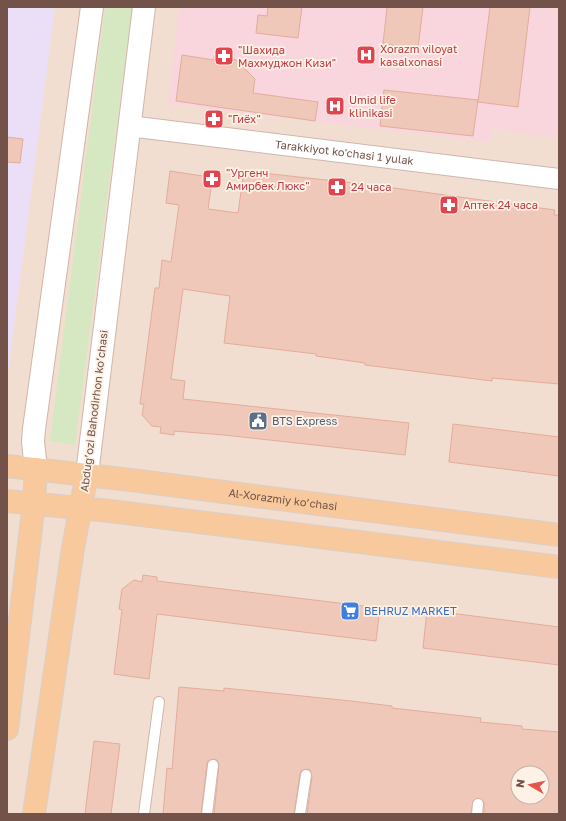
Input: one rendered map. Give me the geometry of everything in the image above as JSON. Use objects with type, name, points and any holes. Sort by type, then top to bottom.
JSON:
[{"type":"main road","points":[[7,728],[9,688],[34,503],[36,469],[33,442],[34,429],[92,7]]},
{"type":"main road","name":"Abdug’ozi Bahodirhon ko’chasi","points":[[34,814],[80,508],[87,474],[144,7]]},
{"type":"main road","name":"Al-Xorazmiy ko’chasi","points":[[7,466],[87,474],[559,535]]},
{"type":"main road","points":[[7,501],[80,508],[559,567]]},
{"type":"street","name":"Tarakkiyot ko'chasi 1 yulak","points":[[129,126],[559,179]]},
{"type":"lane","points":[[144,814],[159,702]]},
{"type":"lane","points":[[207,814],[213,764]]},
{"type":"lane","points":[[300,814],[306,775]]},
{"type":"shaded area","points":[[7,7],[559,7],[559,814],[7,814]]},
{"type":"shaded area","points":[[7,7],[55,7],[7,380]]},
{"type":"shaded area","name":"Xorazm viloyat kasalxonasi","points":[[179,7],[559,7],[559,138],[491,128],[490,142],[168,104]]},
{"type":"green space","points":[[105,7],[132,7],[75,445],[50,441]]},
{"type":"building","points":[[268,7],[302,7],[298,38],[256,33],[258,15],[267,16]]},
{"type":"building","points":[[387,7],[423,7],[418,48],[383,44]]},
{"type":"building","points":[[490,7],[530,7],[518,107],[478,102]]},
{"type":"building","points":[[182,55],[214,60],[214,57],[236,60],[255,79],[253,93],[318,102],[315,121],[176,101]]},
{"type":"building","points":[[384,90],[478,100],[473,136],[380,126]]},
{"type":"building","points":[[7,137],[23,139],[20,163],[7,162]]},
{"type":"building","points":[[170,171],[209,177],[208,180],[212,181],[208,209],[238,213],[244,171],[372,185],[555,210],[554,215],[559,215],[559,384],[492,378],[492,381],[365,365],[365,363],[316,356],[316,354],[224,343],[230,296],[183,289],[171,379],[185,381],[183,399],[409,423],[405,455],[224,435],[174,431],[174,435],[160,433],[161,427],[152,426],[142,415],[144,404],[140,404],[155,288],[159,288],[162,260],[171,262],[179,205],[166,203]]},
{"type":"building","points":[[453,424],[559,437],[559,476],[449,462]]},
{"type":"building","points":[[143,575],[157,577],[157,581],[380,608],[376,641],[157,614],[149,679],[114,674],[122,610],[119,609],[122,589],[134,580],[142,582]]},
{"type":"building","points":[[427,610],[559,627],[559,665],[423,648]]},
{"type":"building","points":[[179,687],[224,691],[224,688],[351,701],[392,706],[392,708],[481,718],[480,722],[522,726],[522,729],[559,732],[559,814],[484,814],[484,802],[478,798],[473,801],[471,814],[307,814],[312,776],[310,770],[307,769],[301,771],[300,774],[294,814],[214,814],[219,765],[217,760],[213,759],[208,761],[207,764],[201,814],[163,814],[167,768],[172,769]]},
{"type":"building","points":[[94,741],[120,744],[111,814],[85,814]]},
{"type":"place","name":"Xorazm viloyat kasalxonasi","points":[[366,55]]},
{"type":"place","name":"\"Шахида Махмуджон Кизи\"","points":[[224,56]]},
{"type":"place","name":"Umid life klinikasi","points":[[335,106]]},
{"type":"place","name":"\"Гиёх\"","points":[[214,119]]},
{"type":"place","name":"\"Ургенч Амирбек Люкс\"","points":[[212,179]]},
{"type":"place","name":"24 часа","points":[[337,187]]},
{"type":"place","name":"Аптек 24 часа","points":[[449,205]]},
{"type":"place","name":"BTS Express","points":[[258,421]]},
{"type":"place","name":"BEHRUZ MARKET","points":[[350,611]]}]
